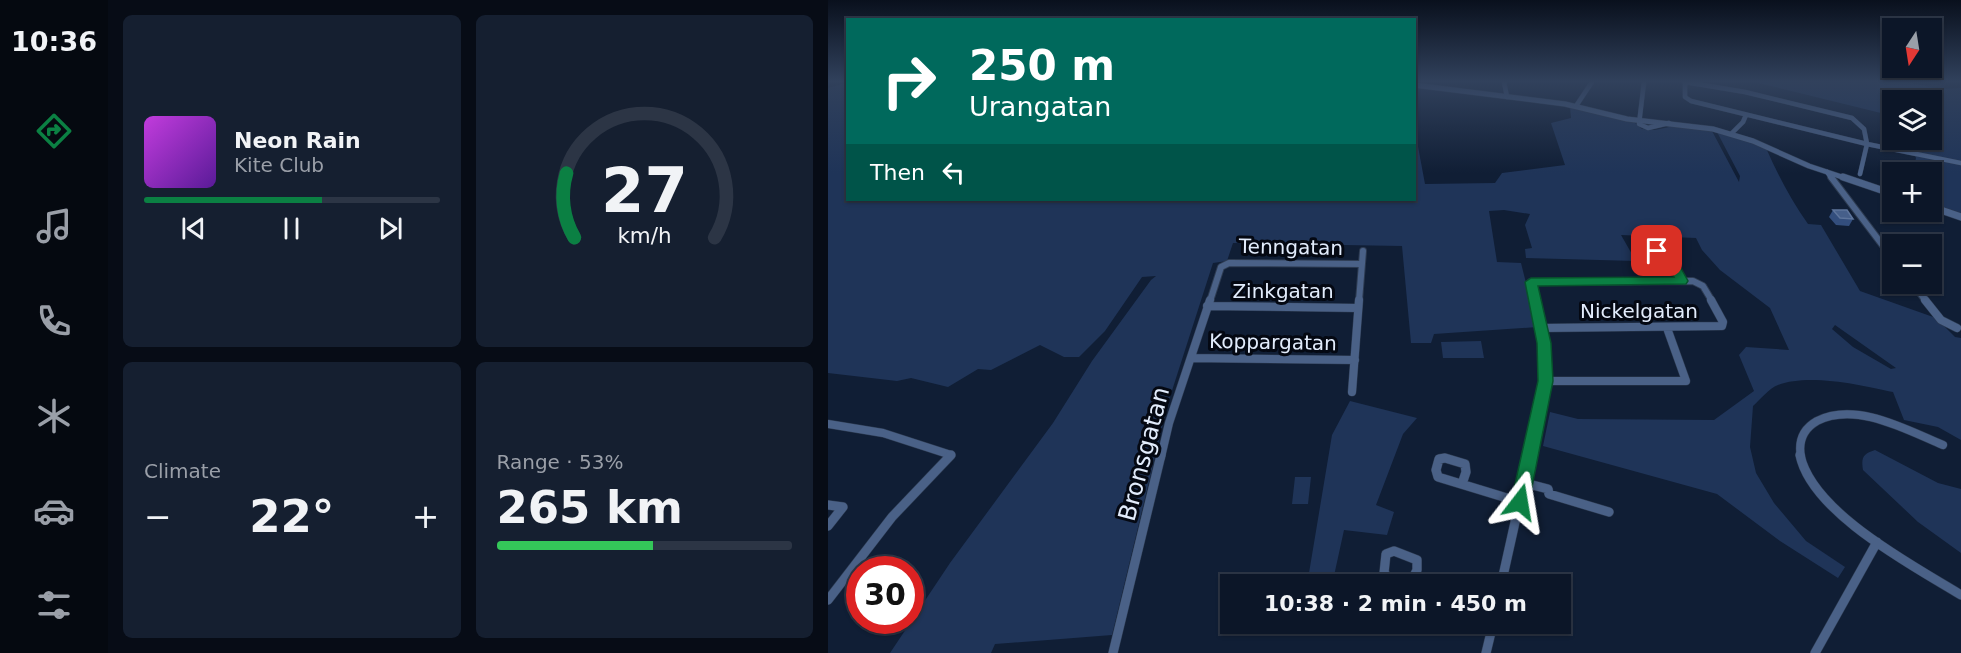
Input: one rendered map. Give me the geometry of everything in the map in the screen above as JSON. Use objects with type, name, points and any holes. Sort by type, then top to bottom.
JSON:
[{"type":"street","points":[[1600,112],[1620,118],[1703,127],[1731,134],[1827,172],[1882,190]]},
{"type":"street","points":[[1638,120],[1639,112]]},
{"type":"street","points":[[1736,112],[1868,144],[1961,163]]},
{"type":"street","points":[[1829,112],[1852,118],[1860,124],[1868,144],[1860,174]]},
{"type":"street","points":[[1731,134],[1743,122],[1746,115]]},
{"type":"street","points":[[1827,172],[1882,244]]},
{"type":"street","points":[[1942,211],[1961,218]]},
{"type":"street","points":[[1352,392],[1363,251]]},
{"type":"street","points":[[1504,574],[1546,381],[1541,327],[1531,282],[1682,281],[1672,261],[1668,260]]},
{"type":"street","name":"Tenngatan","points":[[1221,267],[1229,263],[1362,264]]},
{"type":"street","name":"Bronsgatan","points":[[1113,653],[1169,423],[1221,267]]},
{"type":"street","name":"Nickelgatan","points":[[1541,327],[1722,326],[1720,316],[1699,282],[1682,281]]},
{"type":"street","points":[[1920,294],[1941,320],[1957,328]]},
{"type":"street","name":"Zinkgatan","points":[[1207,306],[1358,308]]},
{"type":"street","points":[[1546,381],[1686,381],[1667,328]]},
{"type":"street","name":"Koppargatan","points":[[1191,358],[1355,360]]},
{"type":"street","points":[[1943,445],[1862,416],[1831,416],[1816,421],[1807,429],[1800,440],[1799,454],[1814,485],[1832,505],[1877,542],[1961,595]]},
{"type":"street","points":[[828,424],[884,433],[951,455],[886,524],[828,600]]},
{"type":"street","points":[[1525,483],[1548,489],[1549,494],[1609,512]]},
{"type":"street","points":[[1462,484],[1520,502]]},
{"type":"street","points":[[828,505],[843,507],[828,526]]},
{"type":"street","points":[[1815,653],[1877,542]]},
{"type":"street","points":[[1486,653],[1491,634]]},
{"type":"shaded area","points":[[828,112],[846,112],[846,201],[1416,201],[1416,140],[1425,184],[1495,183],[1502,173],[1565,165],[1551,123],[1571,118],[1570,112],[1593,112],[1634,122],[1642,129],[1655,130],[1674,126],[1712,131],[1739,182],[1740,176],[1717,132],[1766,148],[1802,215],[1808,224],[1821,225],[1860,291],[1936,318],[1955,337],[1961,338],[1961,440],[1938,427],[1904,420],[1893,392],[1851,384],[1819,380],[1790,382],[1771,389],[1753,406],[1750,447],[1756,473],[1774,503],[1806,541],[1845,567],[1838,578],[1780,541],[1717,494],[1543,446],[1550,412],[1578,419],[1714,420],[1754,391],[1739,355],[1746,347],[1789,350],[1770,308],[1720,270],[1702,250],[1696,238],[1621,235],[1636,261],[1526,258],[1525,249],[1532,248],[1525,225],[1530,214],[1504,210],[1489,211],[1497,262],[1521,263],[1537,327],[1434,334],[1431,343],[1411,343],[1402,246],[1233,243],[1227,261],[1213,263],[1168,403],[1112,635],[995,644],[991,653],[890,653],[903,634],[924,634],[924,602],[1053,423],[1092,361],[1156,276],[1142,277],[1105,331],[1079,357],[1064,357],[1040,345],[991,370],[978,369],[948,387],[911,378],[897,381],[828,373]],"holes":[[[1835,325],[1896,368],[1891,369],[1853,347],[1832,329]]]},
{"type":"shaded area","points":[[1942,112],[1961,112],[1961,214],[1942,207],[1942,162],[1915,162],[1912,150],[1942,150]]},
{"type":"shaded area","points":[[1481,341],[1484,358],[1443,358],[1441,342]]},
{"type":"shaded area","points":[[1350,401],[1417,418],[1403,434],[1376,505],[1394,512],[1387,535],[1344,530],[1334,574],[1309,574],[1332,435]]},
{"type":"shaded area","points":[[1875,450],[1938,483],[1961,489],[1961,553],[1918,522],[1863,470],[1864,457]]},
{"type":"shaded area","points":[[1295,477],[1311,477],[1308,504],[1292,504]]},
{"type":"building","points":[[1833,210],[1847,210],[1853,219],[1840,218]]},
{"type":"route","points":[[1520,502],[1546,381],[1544,343],[1531,282],[1540,280],[1682,281],[1672,261],[1660,258],[1657,251]]}]
